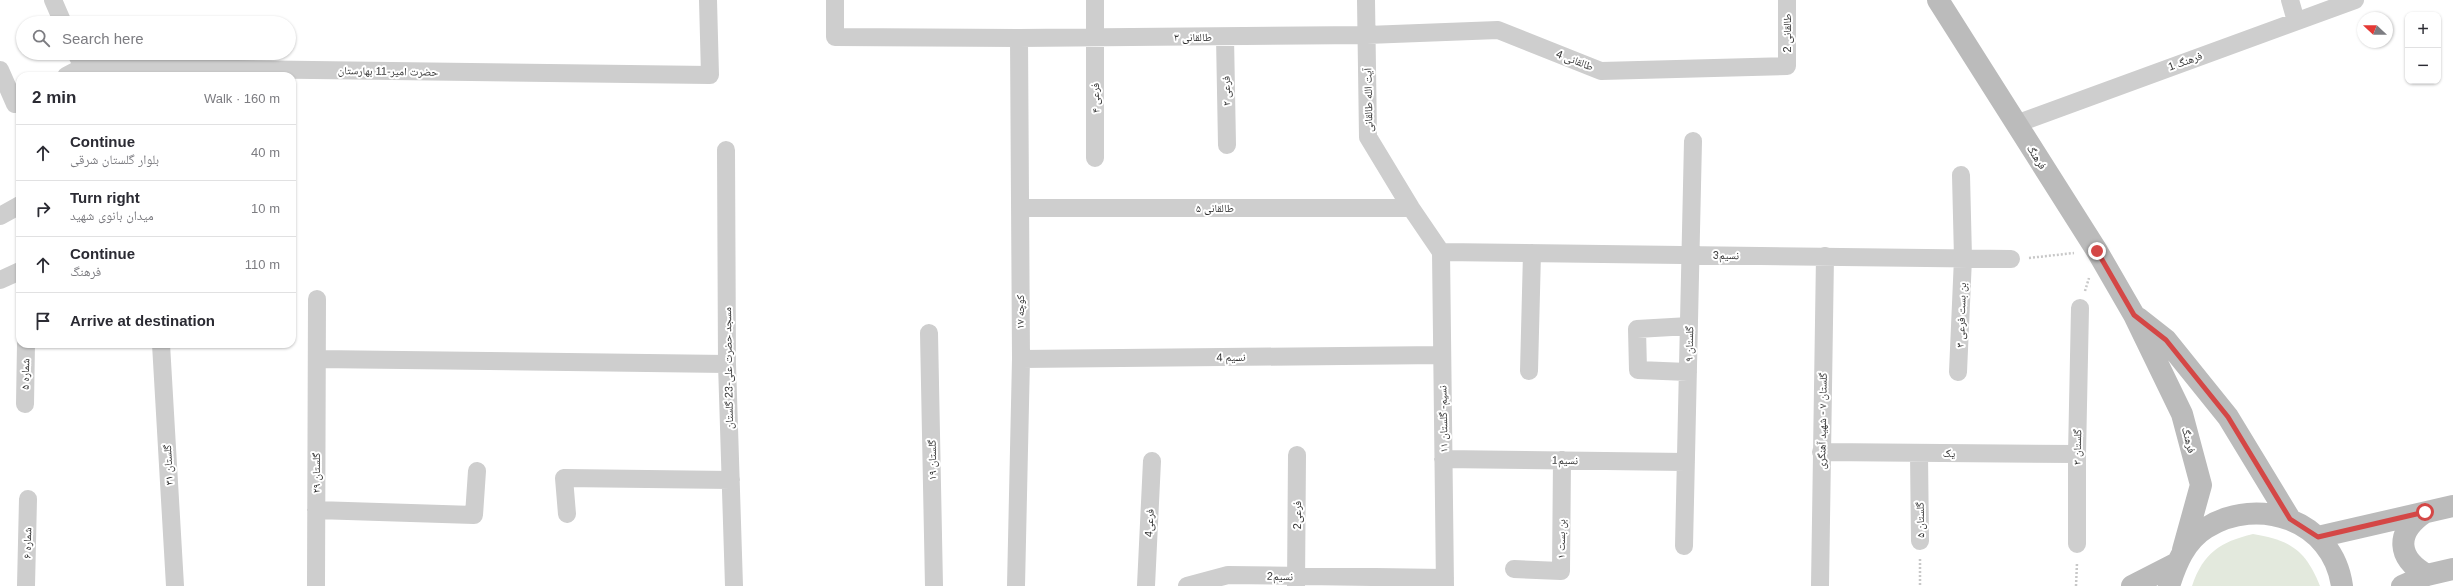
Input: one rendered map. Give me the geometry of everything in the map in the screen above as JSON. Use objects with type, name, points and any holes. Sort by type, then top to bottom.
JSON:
[{"type":"street","points":[[53,0],[60,16]]},
{"type":"street","name":"حضرت امیر-11 بهارستان","points":[[80,65],[710,75],[708,0]]},
{"type":"street","name":"طالقانی ۳","points":[[835,0],[835,37],[1095,38],[1366,35]]},
{"type":"street","name":"فرعی ۴","points":[[1095,0],[1095,158]]},
{"type":"street","name":"آیت الله طالقانی","points":[[1366,0],[1368,137],[1411,208],[1441,252]]},
{"type":"street","name":"طالقانی 2","points":[[1787,0],[1787,66]]},
{"type":"street","name":"فرهنگ","points":[[1938,0],[2097,251],[2134,315],[2182,414],[2201,485],[2180,557],[2169,586]]},
{"type":"street","points":[[2290,0],[2296,21]]},
{"type":"street","name":"فرهنگ 1","points":[[2016,124],[2355,0]]},
{"type":"street","name":"طالقانی 4","points":[[1366,35],[1498,30],[1601,71],[1787,66]]},
{"type":"street","name":"فرعی ۲","points":[[1225,37],[1227,145]]},
{"type":"street","name":"کوچه ۱۷","points":[[1016,586],[1021,359],[1019,38]]},
{"type":"street","points":[[71,72],[80,65]]},
{"type":"street","points":[[0,70],[16,103]]},
{"type":"street","name":"گلستان ۹","points":[[1684,546],[1693,141]]},
{"type":"street","name":"مسجد حضرت علی-23 گلستان","points":[[726,150],[727,364],[734,586]]},
{"type":"street","name":"بن بست فرعی ۳","points":[[1958,372],[1963,258],[1962,175]]},
{"type":"street","points":[[0,216],[16,207]]},
{"type":"street","name":"طالقانی ۵","points":[[1020,208],[1411,208]]},
{"type":"street","name":"نسیم3","points":[[1441,252],[1825,256],[2011,260]]},
{"type":"street","name":"نسیم- گلستان ۱۱","points":[[1441,252],[1445,582]]},
{"type":"street","points":[[1529,371],[1532,253]]},
{"type":"street","name":"گلستان ۷ - شهید آهنگری","points":[[1820,586],[1825,256]]},
{"type":"street","points":[[0,280],[16,273]]},
{"type":"street","name":"گلستان ۲۹","points":[[316,586],[317,299]]},
{"type":"street","name":"گلستان ۳","points":[[2077,544],[2080,308]]},
{"type":"street","name":"فرهنگ","points":[[2134,315],[2166,340],[2228,417],[2290,519]]},
{"type":"street","points":[[1688,372],[1638,370],[1638,329],[1689,326]]},
{"type":"street","name":"گلستان ۱۹","points":[[929,333],[934,586]]},
{"type":"street","name":"شماره ۵","points":[[25,404],[26,348]]},
{"type":"street","name":"گلستان ۳۱","points":[[162,348],[175,586]]},
{"type":"street","name":"نسیم 4","points":[[1021,359],[1442,355]]},
{"type":"street","points":[[317,359],[727,364]]},
{"type":"street","name":"یک","points":[[1821,452],[2077,454]]},
{"type":"street","name":"گلستان ۵","points":[[1919,453],[1920,541]]},
{"type":"street","name":"فرعی2","points":[[1297,454],[1297,581]]},
{"type":"street","name":"نسیم1","points":[[1444,459],[1686,462]]},
{"type":"street","name":"بن بست ۱","points":[[1514,569],[1561,572],[1562,460]]},
{"type":"street","name":"فرعی4","points":[[1146,586],[1152,461]]},
{"type":"street","points":[[316,510],[474,516],[477,471]]},
{"type":"street","points":[[567,514],[564,478],[731,480]]},
{"type":"street","name":"شماره ۶","points":[[26,586],[28,499]]},
{"type":"street","points":[[2318,537],[2453,506]]},
{"type":"street","points":[[2132,586],[2180,557],[2204,529],[2231,515],[2261,512],[2290,519],[2318,537],[2333,559],[2342,586]]},
{"type":"street","points":[[2425,512],[2412,521],[2404,536],[2404,553],[2413,567],[2427,575]]},
{"type":"street","points":[[2402,586],[2427,575],[2453,569]]},
{"type":"street","name":"نسیم2","points":[[1188,586],[1228,575],[1297,581],[1445,582]]},
{"type":"path","points":[[2011,260],[2097,251]]},
{"type":"path","name":"گلستان ۵","points":[[1920,541],[1920,586]]},
{"type":"path","points":[[2076,586],[2077,544]]},
{"type":"shaded area","points":[[2253,534],[2278,540],[2296,549],[2309,564],[2320,586],[2192,586],[2196,575],[2207,557],[2214,551],[2231,541]]},
{"type":"route","points":[[2097,251],[2134,315],[2166,340],[2228,417],[2290,519],[2305,527],[2318,537],[2376,525],[2425,512]]}]
